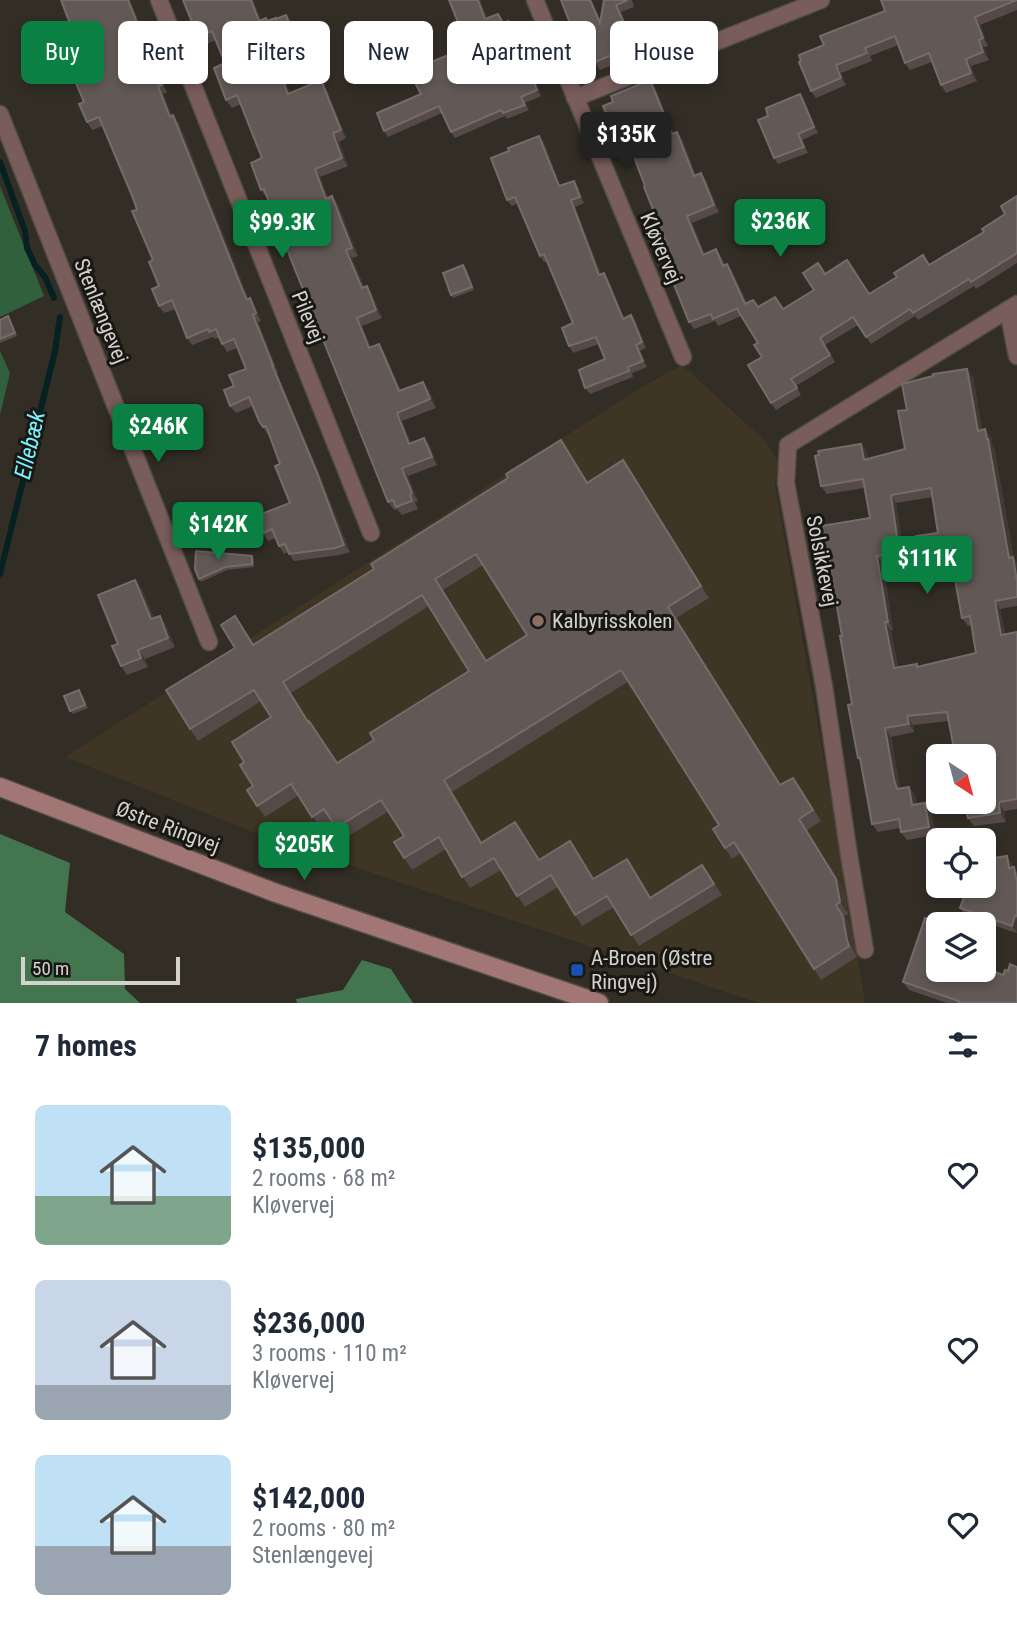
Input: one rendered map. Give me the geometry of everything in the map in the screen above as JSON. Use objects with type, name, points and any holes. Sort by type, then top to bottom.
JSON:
[{"type":"street","name":"Pilevej","points":[[159,0],[371,533]]},
{"type":"street","name":"Kløvervej","points":[[536,0],[683,357]]},
{"type":"street","points":[[575,98],[821,0]]},
{"type":"street","name":"Stenlængevej","points":[[0,114],[208,642]]},
{"type":"street","points":[[1013,307],[1017,356]]},
{"type":"street","name":"Solsikkevej","points":[[865,950],[824,686],[786,483],[788,445],[1013,307]]},
{"type":"street","name":"Østre Ringvej","points":[[0,787],[276,892],[599,1003]]},
{"type":"shaded area","name":"Kalbyrisskolen","points":[[682,365],[765,441],[778,461],[775,485],[865,1003],[758,1003],[260,835],[65,757],[645,385]]},
{"type":"green space","points":[[0,186],[44,296],[0,317]]},
{"type":"green space","points":[[0,351],[10,373],[0,415]]},
{"type":"green space","points":[[0,834],[70,863],[65,912],[124,954],[125,989],[140,1003],[0,1003]]},
{"type":"green space","points":[[362,960],[391,969],[413,1003],[297,1003],[296,999],[343,990]]},
{"type":"building","points":[[61,0],[128,0],[136,21],[118,21],[118,84],[162,84],[158,86],[170,117],[173,115],[247,300],[250,298],[256,313],[253,315],[272,365],[344,545],[289,554],[285,544],[279,546],[272,529],[263,533],[256,516],[290,503],[275,466],[280,464],[266,426],[263,427],[259,421],[249,397],[230,406],[224,390],[234,386],[229,375],[246,369],[234,339],[222,344],[216,329],[209,332],[208,329],[187,338],[172,300],[159,306],[152,289],[159,286],[149,262],[153,260],[132,211],[137,210],[133,198],[99,117],[87,122],[79,104],[84,102],[76,84],[104,84],[104,21],[69,21]]},
{"type":"building","points":[[183,0],[251,0],[259,21],[222,21],[222,56],[212,31],[208,33],[208,21],[192,21]]},
{"type":"building","points":[[449,0],[478,0],[485,19],[498,14],[502,21],[457,21]]},
{"type":"building","points":[[561,0],[590,0],[600,23],[604,0],[628,0],[616,5],[623,21],[610,21],[610,56],[596,62],[596,21],[569,21]]},
{"type":"building","points":[[881,0],[1017,0],[975,17],[983,38],[979,40],[983,52],[966,59],[971,73],[941,85],[929,53],[905,63],[895,36],[865,48],[867,53],[836,65],[841,78],[811,91],[799,62],[799,55],[824,45],[820,36],[885,11]]},
{"type":"building","points":[[286,15],[288,21],[267,21],[276,19]]},
{"type":"building","points":[[447,56],[447,84],[535,84],[537,90],[521,97],[525,105],[503,113],[501,110],[451,132],[439,106],[384,131],[377,113],[421,94],[416,84],[433,84],[433,61]]},
{"type":"building","points":[[222,64],[222,84],[284,84],[288,94],[312,84],[323,84],[341,130],[333,133],[342,158],[315,169],[326,199],[332,196],[352,248],[346,250],[362,288],[367,286],[376,310],[357,318],[369,348],[379,344],[399,391],[423,382],[430,399],[397,413],[409,444],[424,438],[432,457],[402,468],[412,493],[412,501],[396,507],[393,500],[388,502],[264,189],[261,190],[251,163],[262,158],[237,95],[226,100],[214,68]]},
{"type":"building","points":[[640,84],[652,84],[672,134],[677,132],[694,176],[701,173],[714,205],[687,216],[703,255],[716,249],[723,266],[727,264],[745,304],[753,300],[758,307],[775,297],[783,309],[814,290],[803,273],[818,263],[825,274],[847,260],[869,294],[897,277],[894,273],[923,255],[929,265],[984,232],[982,229],[1005,214],[1001,206],[1017,196],[1017,253],[971,282],[969,279],[913,313],[910,309],[866,337],[853,317],[820,338],[830,355],[791,379],[797,388],[771,403],[748,365],[762,357],[754,345],[758,343],[738,308],[713,319],[711,314],[689,322],[659,247],[667,244],[627,139],[620,142],[618,137],[616,138],[603,106],[613,102],[611,96]]},
{"type":"building","points":[[800,94],[814,127],[798,134],[804,147],[774,158],[758,120],[768,116],[766,108]]},
{"type":"building","points":[[539,136],[559,186],[574,181],[580,197],[571,200],[599,275],[604,273],[623,319],[631,315],[642,342],[636,345],[643,361],[628,367],[629,371],[585,388],[579,370],[605,359],[596,337],[569,346],[562,328],[573,323],[544,254],[540,256],[515,197],[507,200],[491,158]]},
{"type":"building","points":[[463,265],[472,287],[451,295],[443,273]]},
{"type":"building","points":[[8,316],[15,333],[0,339],[0,320]]},
{"type":"building","points":[[967,369],[978,431],[985,429],[988,439],[1009,558],[1013,557],[1017,597],[995,601],[1001,635],[1017,632],[1017,799],[999,802],[1000,813],[996,814],[996,744],[953,744],[947,712],[907,716],[909,724],[885,728],[894,779],[897,789],[909,787],[912,805],[925,803],[929,827],[901,832],[899,819],[872,824],[848,705],[852,704],[842,636],[821,526],[870,518],[863,479],[821,486],[815,456],[819,455],[818,451],[861,444],[864,460],[905,449],[898,411],[907,410],[902,384]],"holes":[[[931,488],[938,533],[916,536],[920,557],[950,552],[962,618],[970,616],[976,653],[917,667],[917,664],[894,668],[877,556],[899,551],[891,495]]]},
{"type":"building","points":[[561,440],[587,483],[623,460],[701,586],[668,607],[780,785],[793,778],[813,810],[799,819],[836,879],[840,902],[836,905],[843,917],[849,946],[814,969],[734,842],[725,848],[713,829],[719,825],[621,670],[444,780],[481,843],[515,822],[539,860],[570,841],[593,879],[627,859],[650,898],[702,865],[714,884],[631,935],[607,896],[575,915],[551,875],[517,896],[494,858],[462,877],[439,837],[404,858],[394,842],[404,836],[381,800],[336,828],[324,809],[312,817],[291,784],[257,806],[247,790],[253,786],[240,765],[244,762],[232,742],[271,717],[254,690],[190,729],[166,690],[235,648],[221,625],[235,616],[253,645],[374,569],[371,564],[508,478],[506,474]],"holes":[[[476,554],[527,635],[486,661],[435,579]],[[422,595],[469,671],[370,733],[374,740],[337,763],[283,682]]]},
{"type":"building","points":[[196,551],[252,556],[252,564],[225,567],[199,579],[195,569]]},
{"type":"building","points":[[135,580],[151,619],[160,616],[168,638],[138,650],[141,658],[121,666],[112,646],[118,644],[98,595]]},
{"type":"building","points":[[79,690],[85,705],[70,711],[64,696]]},
{"type":"building","points":[[967,814],[994,814],[968,818]]},
{"type":"building","points":[[1007,856],[1009,868],[1014,867],[1017,878],[1017,916],[1012,926],[996,920],[996,912],[972,912],[960,908],[964,898],[996,898],[996,858]]},
{"type":"building","points":[[925,918],[926,982],[996,982],[996,972],[1003,975],[1010,964],[1017,967],[1017,1003],[958,1003],[959,1001],[903,982]]},
{"type":"waterway","name":"Ellebæk","points":[[0,162],[25,231],[27,248],[54,298]]},
{"type":"waterway","name":"Ellebæk","points":[[0,574],[55,351],[60,317]]},
{"type":"place","name":"Kalbyrisskolen","points":[[538,621]]},
{"type":"place","name":"A-Broen (Østre Ringvej)","points":[[577,970]]}]
